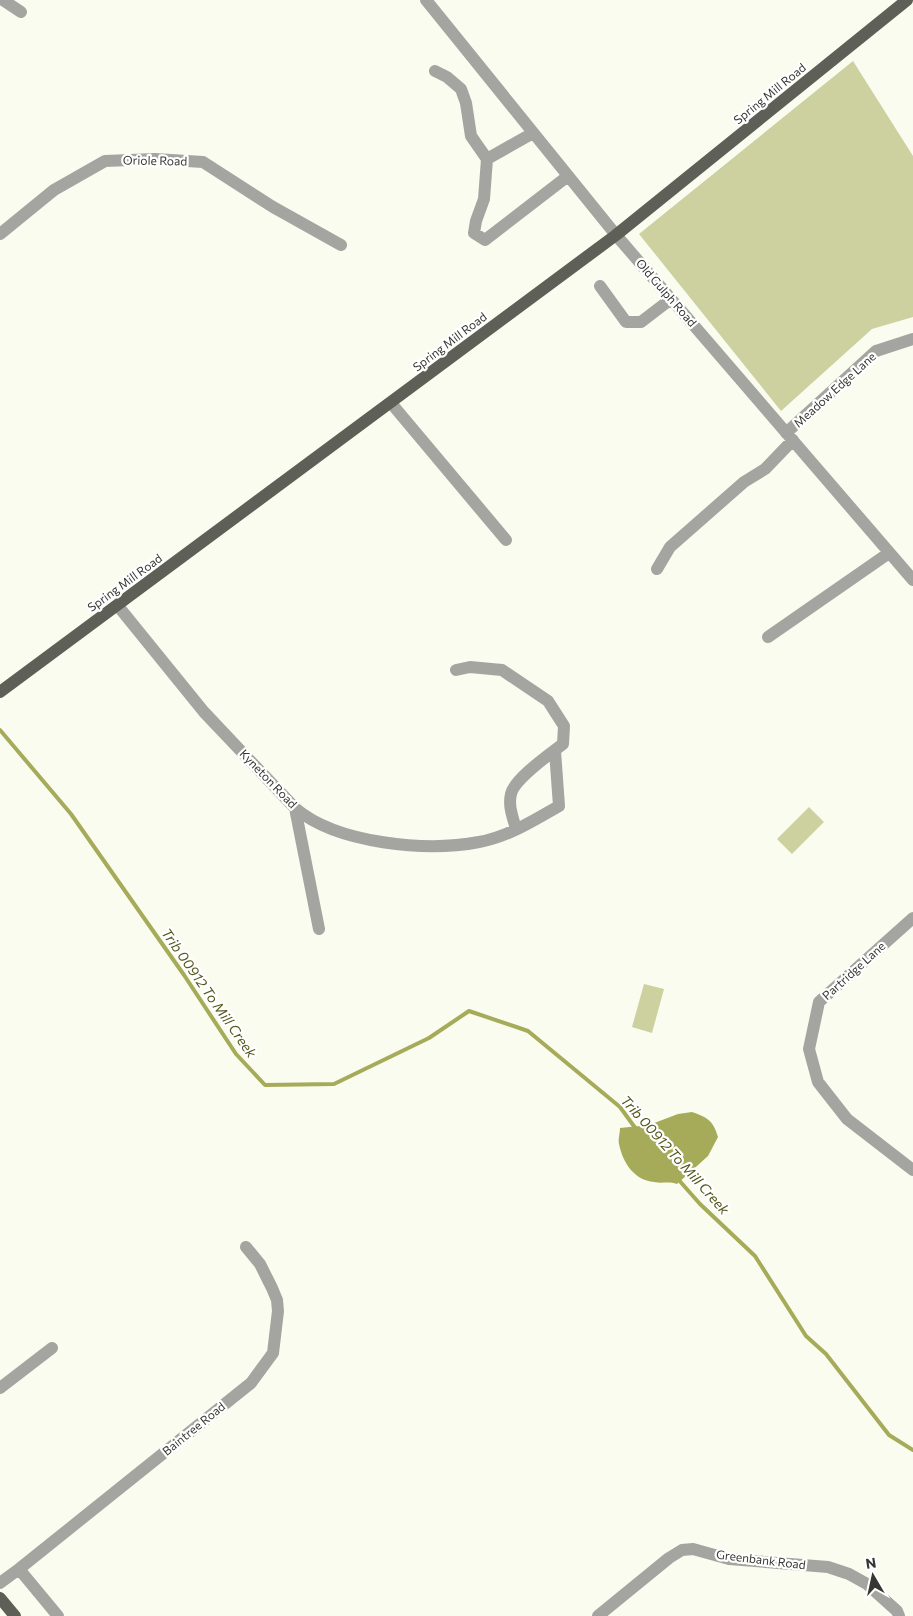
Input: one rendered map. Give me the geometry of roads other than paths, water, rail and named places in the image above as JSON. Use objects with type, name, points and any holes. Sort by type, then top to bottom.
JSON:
[{"type":"main road","name":"Spring Mill Road","points":[[2,691],[616,235],[907,0]]},
{"type":"main road","points":[[0,1598],[15,1616]]},
{"type":"street","points":[[3,0],[21,12]]},
{"type":"street","name":"Old Gulph Road","points":[[426,0],[616,235],[913,580]]},
{"type":"street","points":[[435,71],[448,77],[461,89],[466,102],[471,136],[487,159],[484,199],[474,233],[485,240],[568,176]]},
{"type":"street","points":[[487,159],[533,133]]},
{"type":"street","name":"Oriole Road","points":[[0,234],[54,190],[105,161],[155,159],[203,162],[273,207],[341,244]]},
{"type":"street","points":[[600,286],[626,322],[641,322],[671,299]]},
{"type":"street","name":"Meadow Edge Lane","points":[[658,569],[670,547],[744,482],[765,469],[790,437],[876,352],[913,339]]},
{"type":"street","points":[[391,403],[506,540]]},
{"type":"street","points":[[768,637],[889,553]]},
{"type":"street","name":"Kyneton Road","points":[[118,606],[204,712],[296,808],[302,814],[347,835],[391,844],[438,846],[480,842],[516,829],[559,806],[555,751]]},
{"type":"street","points":[[456,670],[470,667],[502,670],[548,701],[564,726],[563,744],[519,781],[511,793],[510,806],[516,829]]},
{"type":"street","points":[[296,808],[319,929]]},
{"type":"street","name":"Partridge Lane","points":[[913,918],[819,1002],[810,1049],[818,1082],[847,1120],[913,1170]]},
{"type":"street","name":"Baintree Road","points":[[0,1583],[251,1383],[273,1353],[277,1300],[260,1264],[246,1247]]},
{"type":"street","points":[[0,1388],[52,1348]]},
{"type":"street","name":"Greenbank Road","points":[[598,1616],[669,1558],[682,1550],[693,1549],[729,1559],[828,1567],[849,1574],[867,1584],[897,1611],[899,1616]]},
{"type":"street","points":[[19,1569],[58,1616]]},
{"type":"water","points":[[692,1112],[709,1120],[716,1131],[718,1137],[708,1156],[677,1184],[647,1181],[630,1169],[621,1151],[619,1142],[620,1128],[649,1125],[678,1114]]},
{"type":"waterway","name":"Trib 00912 To Mill Creek","points":[[0,730],[71,814],[184,975],[236,1054],[265,1085],[334,1084],[429,1038],[469,1011],[528,1031],[620,1107],[636,1129]]},
{"type":"waterway","name":"Trib 00912 To Mill Creek","points":[[677,1178],[700,1204],[755,1256],[806,1336],[826,1354],[889,1435],[913,1450]]}]
